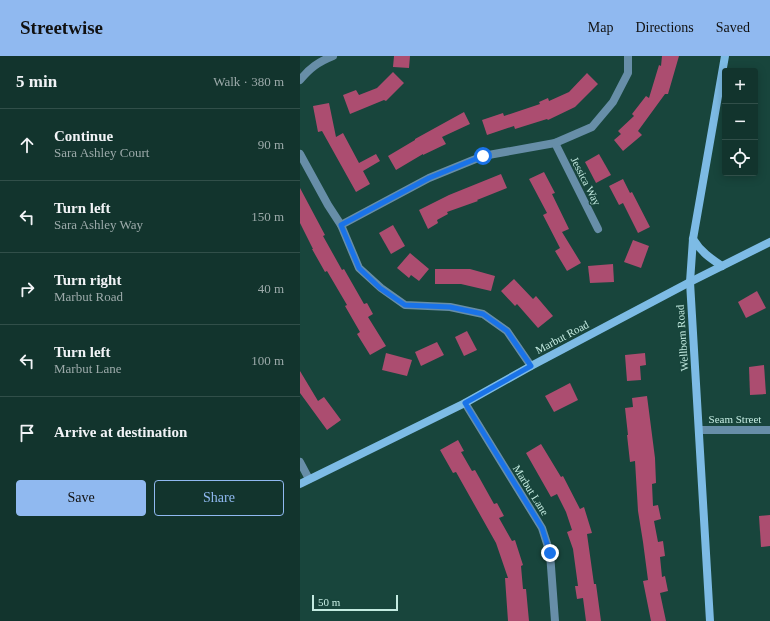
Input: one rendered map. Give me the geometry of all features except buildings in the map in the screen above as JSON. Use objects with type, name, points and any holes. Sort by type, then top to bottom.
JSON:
[{"type":"street","points":[[300,80],[311,68],[333,56]]},
{"type":"street","points":[[341,225],[429,178],[483,156],[555,143],[592,127],[613,102],[628,73],[628,56]]},
{"type":"street","name":"Wellborn Road","points":[[710,621],[690,282],[693,239],[724,56]]},
{"type":"street","name":"Jessica Way","points":[[555,143],[598,229]]},
{"type":"street","points":[[300,154],[328,205],[341,225],[359,268],[380,288],[405,305],[450,307],[483,314],[507,331],[531,366]]},
{"type":"street","points":[[693,239],[705,254],[722,266]]},
{"type":"street","name":"Marbut Road","points":[[300,484],[465,403],[531,366],[690,282],[770,242]]},
{"type":"street","name":"Marbut Lane","points":[[465,403],[542,528],[550,553],[555,621]]},
{"type":"street","name":"Seam Street","points":[[699,430],[770,430]]},
{"type":"street","points":[[300,462],[309,479]]},
{"type":"route","points":[[483,156],[429,178],[341,225],[359,268],[380,288],[405,305],[450,307],[483,314],[507,331],[531,366],[465,403],[542,528],[550,553]]}]
